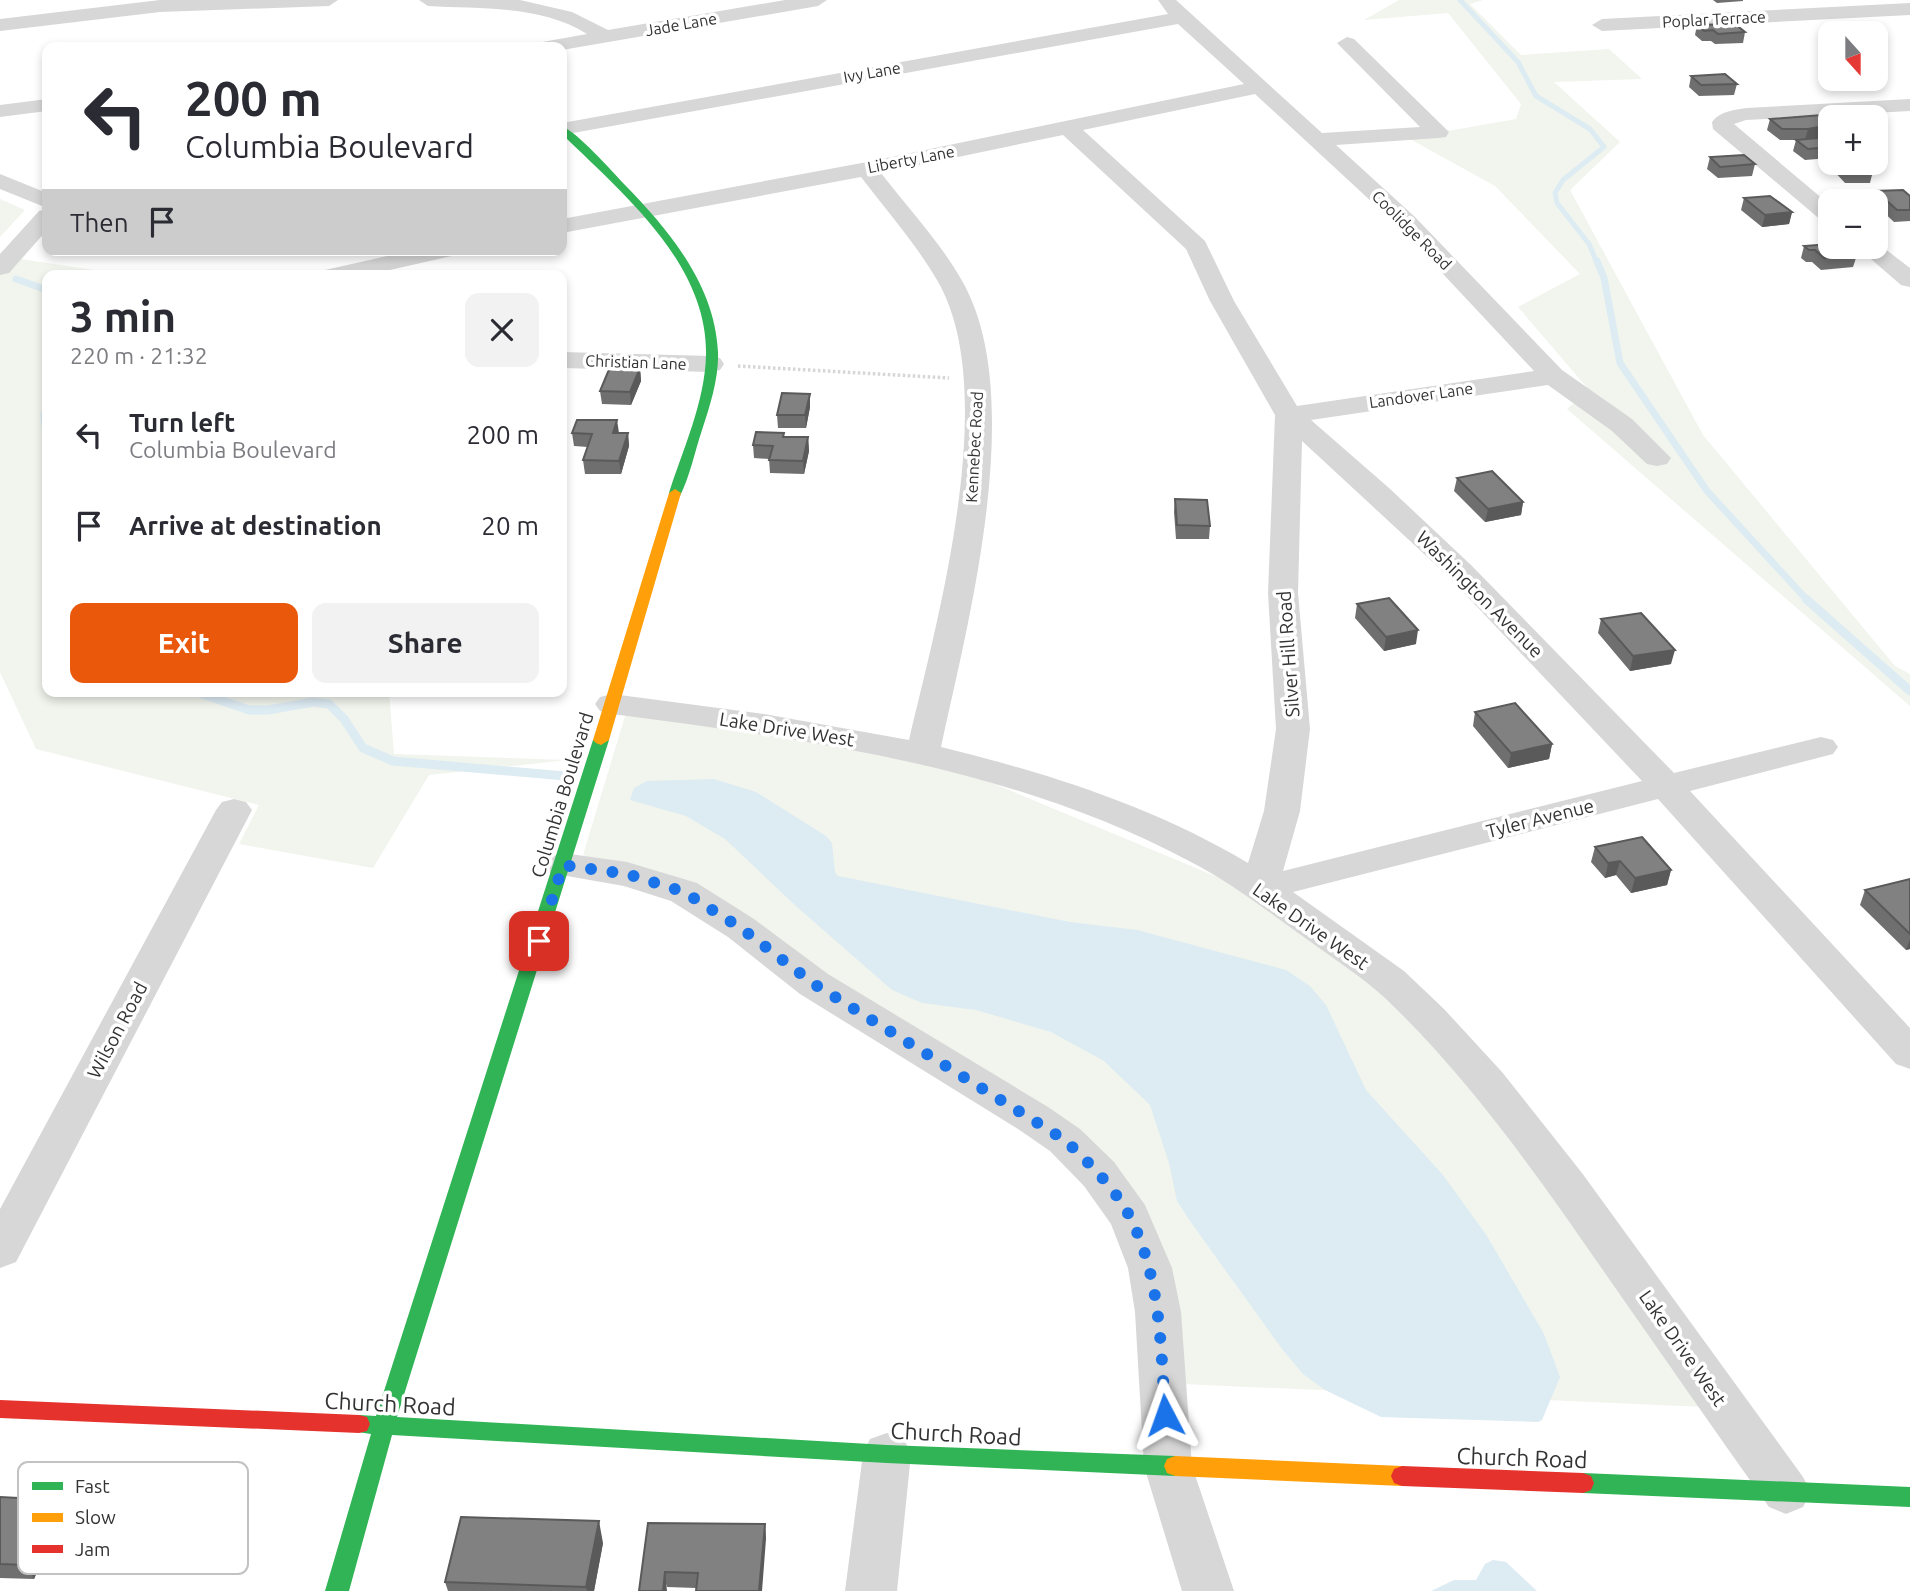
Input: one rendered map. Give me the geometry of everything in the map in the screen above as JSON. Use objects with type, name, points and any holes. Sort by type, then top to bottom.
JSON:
[{"type":"street","points":[[0,25],[160,6],[329,0]]},
{"type":"street","points":[[428,0],[493,4],[551,12],[576,19],[606,37]]},
{"type":"street","name":"Jade Lane","points":[[567,43],[793,2],[818,0]]},
{"type":"street","points":[[1678,0],[1707,19]]},
{"type":"street","name":"Coolidge Road","points":[[1175,9],[1407,222],[1553,376],[1622,425],[1657,458]]},
{"type":"street","name":"Ivy Lane","points":[[567,128],[1175,9]]},
{"type":"street","name":"Poplar Terrace","points":[[1602,25],[1910,9]]},
{"type":"street","points":[[1317,139],[1438,132],[1347,43]]},
{"type":"street","name":"Liberty Lane","points":[[567,225],[867,169],[1260,87]]},
{"type":"street","points":[[1818,206],[1724,129],[1726,119],[1746,114],[1910,105]]},
{"type":"street","points":[[0,111],[42,106]]},
{"type":"street","name":"Washington Avenue","points":[[1069,128],[1197,246],[1222,301],[1289,415],[1379,494],[1460,571],[1666,786],[1910,1054]]},
{"type":"street","name":"Columbia Boulevard","points":[[337,1591],[384,1425],[563,865],[695,428],[711,364],[711,336],[702,300],[687,269],[642,211],[567,134]]},
{"type":"street","name":"Kennebec Road","points":[[867,169],[950,280],[969,329],[978,380],[975,473],[964,568],[923,753]]},
{"type":"street","points":[[0,181],[42,199]]},
{"type":"street","points":[[0,268],[42,222]]},
{"type":"street","points":[[357,270],[421,256]]},
{"type":"street","points":[[1884,259],[1910,280]]},
{"type":"street","name":"Christian Lane","points":[[567,360],[711,364]]},
{"type":"street","name":"Landover Lane","points":[[1289,415],[1553,376]]},
{"type":"street","name":"Silver Hill Road","points":[[1259,889],[1282,811],[1293,729],[1283,593],[1289,415]]},
{"type":"street","name":"Lake Drive West","points":[[612,704],[805,729],[923,753],[1040,784],[1116,813],[1203,853],[1296,912],[1397,986],[1489,1083],[1549,1160],[1786,1492]]},
{"type":"street","name":"Tyler Avenue","points":[[1259,889],[1821,747]]},
{"type":"street","name":"Wilson Road","points":[[0,1250],[234,810]]},
{"type":"street","points":[[563,865],[627,874],[684,892],[741,928],[814,984],[1033,1118],[1065,1140],[1099,1174],[1130,1217],[1150,1268],[1158,1312],[1168,1466],[1208,1591]]},
{"type":"street","name":"Church Road","points":[[0,1409],[384,1425],[887,1454],[1910,1497]]},
{"type":"street","points":[[871,1591],[887,1454]]},
{"type":"path","points":[[711,364],[978,380]]},
{"type":"shaded area","points":[[1399,0],[1483,0],[1470,4],[1521,55],[1609,49],[1642,79],[1554,82],[1620,142],[1570,190],[1703,435],[1895,666],[1910,674],[1910,706],[1567,409],[1589,390],[1518,307],[1580,274],[1495,186],[1408,138],[1516,119],[1521,104],[1448,13],[1364,20]]},
{"type":"shaded area","points":[[0,199],[25,210],[0,237]]},
{"type":"shaded area","points":[[0,256],[94,270],[42,270],[42,697],[389,697],[394,754],[568,760],[429,775],[373,868],[239,844],[259,805],[36,749],[0,672]]},
{"type":"shaded area","points":[[629,703],[918,752],[1282,904],[1468,1062],[1728,1408],[1160,1383],[1109,1188],[704,895],[583,855]]},
{"type":"shaded area","points":[[714,779],[756,792],[826,836],[832,843],[835,872],[838,876],[1070,922],[1137,930],[1286,970],[1310,986],[1326,1005],[1366,1090],[1443,1175],[1487,1236],[1544,1334],[1560,1377],[1542,1420],[1381,1417],[1325,1390],[1303,1374],[1282,1349],[1177,1201],[1169,1163],[1150,1105],[1104,1061],[1051,1032],[976,1010],[922,1003],[892,990],[797,907],[725,839],[686,816],[630,800],[634,788],[647,781]]},
{"type":"shaded area","points":[[1493,1560],[1506,1562],[1537,1591],[1431,1591],[1454,1580],[1476,1580],[1485,1564]]},
{"type":"building","points":[[1735,24],[1745,32],[1718,34],[1713,30],[1704,31],[1697,25]]},
{"type":"building","points":[[1725,74],[1737,84],[1701,85],[1691,76]]},
{"type":"building","points":[[1818,115],[1818,127],[1782,129],[1770,119]]},
{"type":"building","points":[[1818,138],[1818,148],[1808,149],[1796,140]]},
{"type":"building","points":[[1744,155],[1755,164],[1720,167],[1710,157]]},
{"type":"building","points":[[1903,190],[1910,196],[1910,210],[1897,210],[1888,202],[1888,191]]},
{"type":"building","points":[[1770,196],[1792,212],[1765,215],[1744,198]]},
{"type":"building","points":[[1818,245],[1818,253],[1809,250],[1804,246]]},
{"type":"building","points":[[610,367],[640,368],[630,392],[600,391]]},
{"type":"building","points":[[782,393],[810,394],[805,415],[777,415]]},
{"type":"building","points":[[577,420],[617,420],[613,433],[628,433],[619,461],[583,460],[592,434],[572,433]]},
{"type":"building","points":[[756,432],[784,433],[783,437],[808,437],[803,461],[769,460],[773,446],[753,445]]},
{"type":"building","points":[[1492,471],[1523,502],[1488,509],[1457,478]]},
{"type":"building","points":[[1175,499],[1207,500],[1210,526],[1177,525]]},
{"type":"building","points":[[1389,598],[1418,630],[1386,637],[1357,604]]},
{"type":"building","points":[[1641,613],[1675,650],[1633,656],[1601,619]]},
{"type":"building","points":[[1515,703],[1552,744],[1511,753],[1475,712]]},
{"type":"building","points":[[1642,837],[1671,870],[1635,878],[1620,861],[1608,863],[1595,847]]},
{"type":"building","points":[[1910,879],[1910,934],[1865,890]]},
{"type":"building","points":[[0,1497],[18,1498],[18,1565],[0,1564]]},
{"type":"building","points":[[461,1517],[599,1521],[586,1587],[445,1582]]},
{"type":"building","points":[[648,1523],[765,1524],[759,1591],[696,1591],[698,1573],[665,1572],[663,1591],[639,1591]]},
{"type":"waterway","points":[[1460,0],[1518,62],[1536,96],[1590,129],[1604,147],[1563,180],[1555,193],[1557,203],[1589,244],[1597,263]]},
{"type":"waterway","points":[[1597,261],[1604,278],[1620,363],[1707,491],[1807,600]]},
{"type":"waterway","points":[[16,279],[42,288]]},
{"type":"waterway","points":[[1807,600],[1910,691]]},
{"type":"waterway","points":[[211,697],[249,710],[268,710],[313,702],[329,704],[344,719],[363,748],[393,761],[565,776]]},
{"type":"traffic: fast","points":[[567,134],[610,175],[660,230],[681,259],[698,290],[709,322],[712,354],[707,389],[675,493]]},
{"type":"traffic: fast","points":[[337,1591],[384,1425],[601,740]]},
{"type":"traffic: fast","points":[[359,1424],[887,1454],[1175,1466]]},
{"type":"traffic: fast","points":[[1583,1483],[1910,1497]]},
{"type":"traffic: slow","points":[[601,740],[675,493]]},
{"type":"traffic: slow","points":[[1175,1466],[1402,1476]]},
{"type":"traffic: jam","points":[[0,1409],[359,1424]]},
{"type":"traffic: jam","points":[[1402,1476],[1583,1483]]},
{"type":"route","points":[[539,941],[563,865],[627,874],[684,892],[741,928],[814,984],[1065,1140],[1099,1174],[1130,1217],[1150,1268],[1158,1312],[1165,1415]]}]
